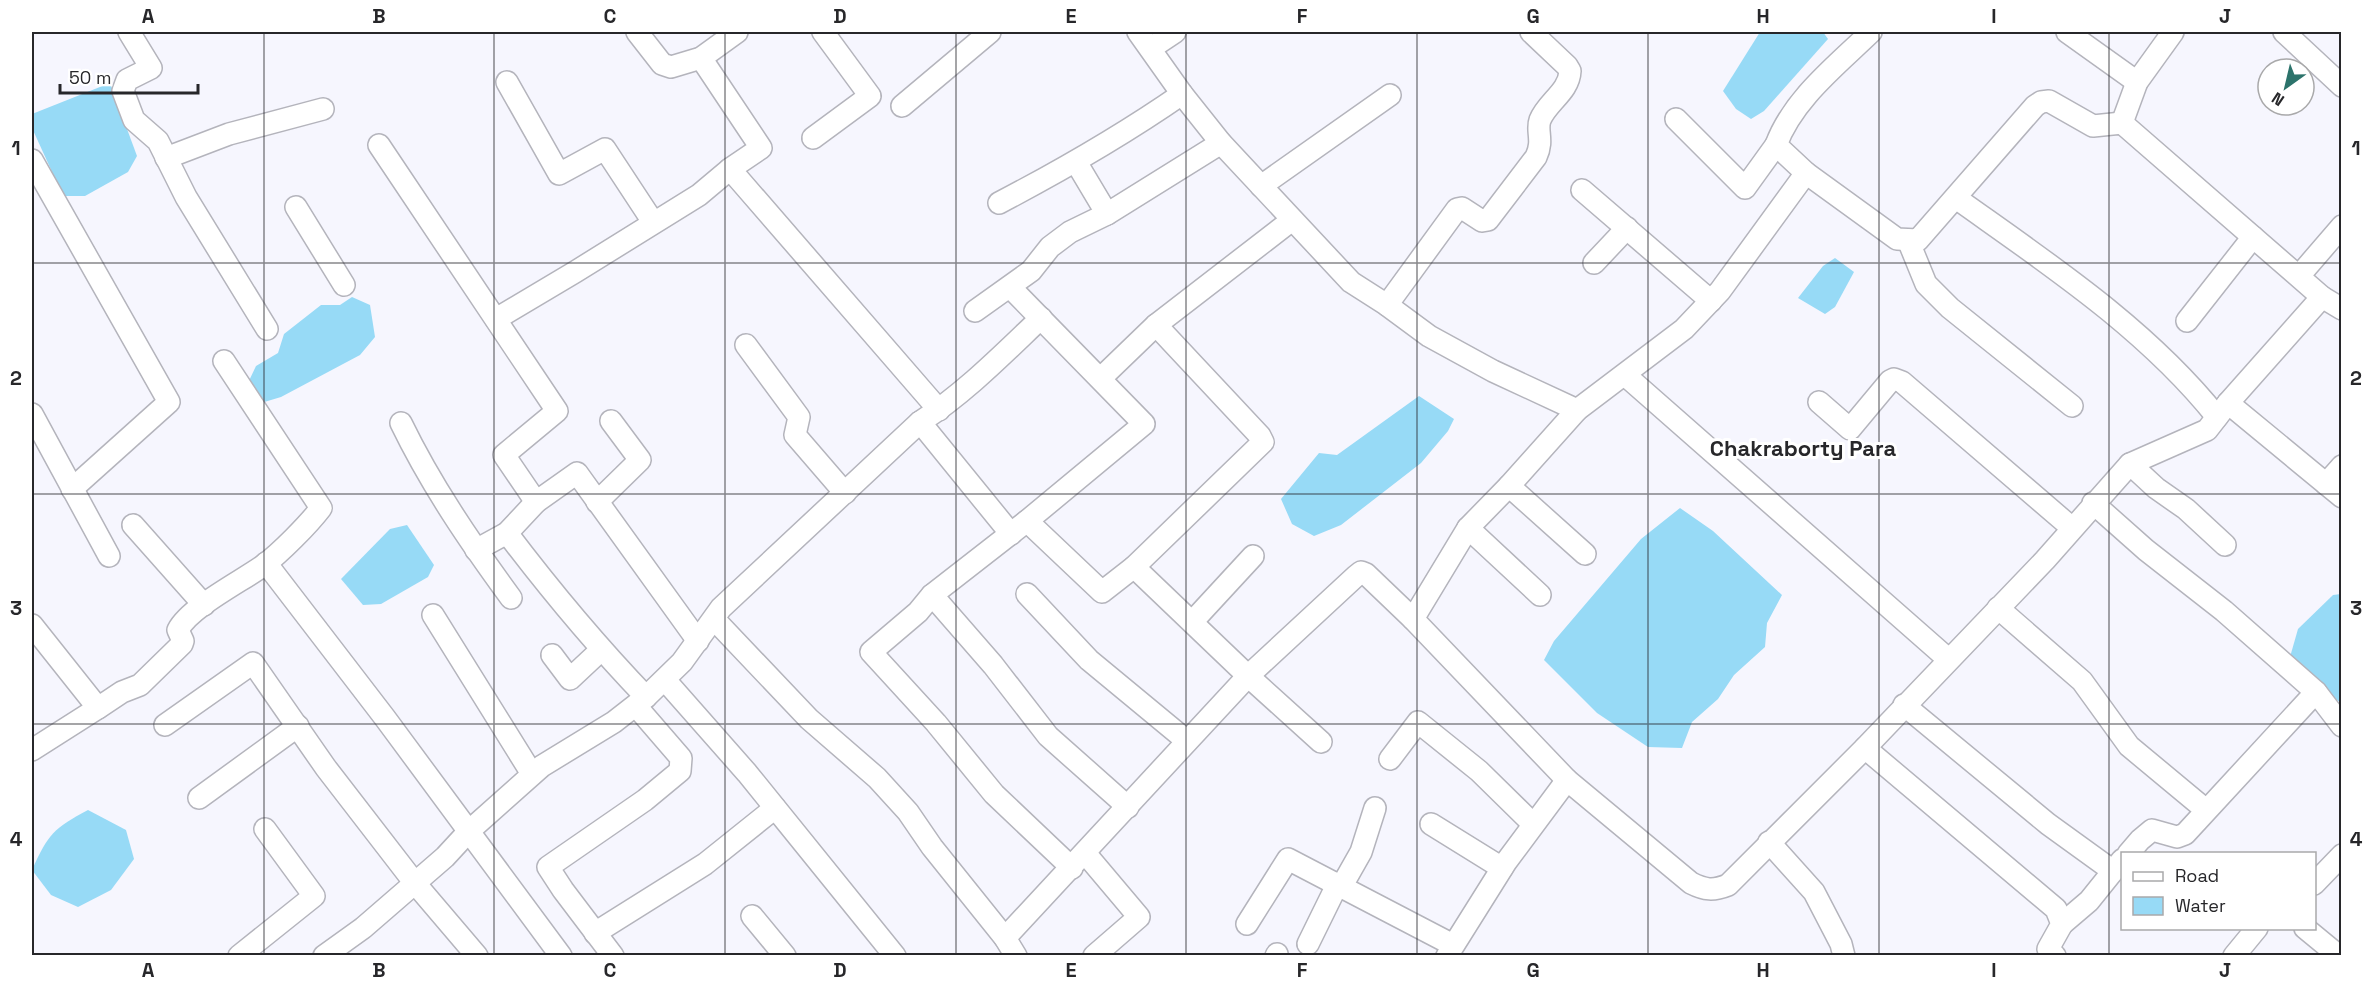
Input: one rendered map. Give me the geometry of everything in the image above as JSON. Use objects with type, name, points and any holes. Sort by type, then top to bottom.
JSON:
[{"type":"street","points":[[129,32],[151,68],[127,80],[123,91],[134,120],[158,141],[186,197],[267,329]]},
{"type":"street","points":[[637,32],[666,67],[701,58],[737,32]]},
{"type":"street","points":[[813,138],[870,96],[823,32]]},
{"type":"street","points":[[902,106],[990,32]]},
{"type":"street","points":[[1174,32],[1144,40],[1182,94],[1221,143],[1351,282],[1429,336],[1493,371],[1577,410]]},
{"type":"street","points":[[1387,305],[1456,209],[1462,208],[1485,222],[1536,157],[1541,146],[1540,120],[1566,86],[1570,71],[1568,66],[1531,32]]},
{"type":"street","points":[[2067,32],[2137,82]]},
{"type":"street","points":[[2122,123],[2137,82],[2173,32]]},
{"type":"street","points":[[2284,32],[2342,86]]},
{"type":"street","points":[[1676,119],[1745,188],[1776,145],[1783,126],[1859,35]]},
{"type":"street","points":[[496,319],[699,195],[730,169],[761,148],[701,58]]},
{"type":"street","points":[[507,82],[559,174],[605,149],[653,222]]},
{"type":"street","points":[[999,203],[1130,130],[1182,94]]},
{"type":"street","points":[[1261,186],[1390,95]]},
{"type":"street","points":[[1776,145],[1806,173],[1897,239],[1918,240],[2035,106],[2049,101],[2093,126],[2122,123],[2322,297],[2342,309]]},
{"type":"street","points":[[166,158],[229,134],[323,109]]},
{"type":"street","points":[[975,311],[1031,271],[1050,247],[1070,232],[1107,214],[1221,143]]},
{"type":"street","points":[[379,145],[556,411],[504,455],[536,502]]},
{"type":"street","points":[[32,160],[169,402],[72,489]]},
{"type":"street","points":[[1076,162],[1107,214]]},
{"type":"street","points":[[730,169],[939,410]]},
{"type":"street","points":[[1413,619],[1468,528],[1577,410],[1684,329],[1711,301],[1806,173]]},
{"type":"street","points":[[1582,190],[1711,301]]},
{"type":"street","points":[[1956,198],[2082,290],[2192,386],[2223,410],[2334,490],[2342,466]]},
{"type":"street","points":[[296,207],[344,285]]},
{"type":"street","points":[[1101,378],[1156,325],[1292,220]]},
{"type":"street","points":[[2299,276],[2342,226]]},
{"type":"street","points":[[1594,263],[1627,228]]},
{"type":"street","points":[[2187,321],[2253,237]]},
{"type":"street","points":[[1908,240],[1926,284],[1950,309],[2072,406]]},
{"type":"street","points":[[1010,286],[1144,424],[932,595],[918,612],[871,652],[936,723],[994,794],[1078,861],[1139,917],[1094,956]]},
{"type":"street","points":[[714,619],[809,719],[877,778],[908,812],[932,847],[1010,947],[1078,861],[1187,741],[1248,676],[1361,572],[1366,574],[1413,619],[1567,780],[1691,883],[1703,889],[1715,890],[1728,885],[1865,748],[2130,464],[2207,430],[2322,297]]},
{"type":"street","points":[[324,956],[363,928],[445,857],[469,831],[532,774],[641,702],[682,662],[721,608],[921,422],[939,410],[1041,318]]},
{"type":"street","points":[[921,422],[1019,527],[1102,592],[1134,567],[1263,442],[1260,436],[1156,325]]},
{"type":"street","points":[[746,345],[799,417],[795,435],[845,493]]},
{"type":"street","points":[[32,750],[122,692],[140,685],[182,644],[179,627],[204,605],[266,563],[321,508],[224,361]]},
{"type":"street","points":[[1625,375],[1948,659]]},
{"type":"street","points":[[1819,402],[1850,429],[1890,381],[1894,379],[1902,382],[2072,528]]},
{"type":"street","points":[[32,414],[109,556]]},
{"type":"street","points":[[597,501],[640,460],[611,421]]},
{"type":"street","points":[[401,423],[413,449],[476,550],[510,598]]},
{"type":"street","points":[[2130,464],[2156,488],[2186,509],[2225,545]]},
{"type":"street","points":[[476,550],[507,533],[536,502],[577,473],[698,641]]},
{"type":"street","points":[[1509,486],[1585,554]]},
{"type":"street","points":[[2093,503],[2316,692],[2342,726]]},
{"type":"street","points":[[133,525],[204,605]]},
{"type":"street","points":[[1468,528],[1540,595]]},
{"type":"street","points":[[507,533],[552,592],[601,650],[681,758],[680,771],[645,800],[548,867],[613,956]]},
{"type":"street","points":[[1193,621],[1253,556]]},
{"type":"street","points":[[266,563],[561,956]]},
{"type":"street","points":[[1134,567],[1321,742]]},
{"type":"street","points":[[1026,594],[1089,660],[1187,741]]},
{"type":"street","points":[[932,595],[993,665],[1048,736],[1128,807]]},
{"type":"street","points":[[1998,608],[2082,681],[2129,746],[2206,810]]},
{"type":"street","points":[[433,615],[532,774]]},
{"type":"street","points":[[32,625],[98,708]]},
{"type":"street","points":[[552,655],[570,680],[601,650]]},
{"type":"street","points":[[165,725],[248,664],[254,663],[326,768],[414,882],[477,956]]},
{"type":"street","points":[[665,680],[747,773],[892,954]]},
{"type":"street","points":[[2130,852],[2152,831],[2181,836],[2316,692]]},
{"type":"street","points":[[1904,705],[2048,824],[2118,865],[2089,901],[2062,924],[2048,949],[2055,956]]},
{"type":"street","points":[[1390,759],[1418,722],[1479,771],[1533,824]]},
{"type":"street","points":[[199,798],[298,726]]},
{"type":"street","points":[[1865,748],[2056,909],[2062,924]]},
{"type":"street","points":[[1247,924],[1288,859],[1338,883],[1450,950],[1479,908],[1502,868],[1567,780]]},
{"type":"street","points":[[595,933],[705,864],[775,808]]},
{"type":"street","points":[[1338,883],[1344,882],[1361,852],[1375,808]]},
{"type":"street","points":[[1431,824],[1502,868]]},
{"type":"street","points":[[240,956],[314,896],[265,829]]},
{"type":"street","points":[[1769,842],[1814,892],[1841,944],[1844,956]]},
{"type":"street","points":[[2316,882],[2342,855]]},
{"type":"street","points":[[1308,944],[1338,883]]},
{"type":"street","points":[[752,916],[784,955]]},
{"type":"street","points":[[2234,956],[2255,930]]},
{"type":"street","points":[[2307,930],[2339,956]]},
{"type":"water","points":[[1760,32],[1823,32],[1828,39],[1764,111],[1751,119],[1736,109],[1723,91]]},
{"type":"water","points":[[110,83],[137,156],[128,172],[85,196],[63,196],[32,128],[32,114]]},
{"type":"water","points":[[1835,258],[1854,272],[1835,307],[1825,314],[1798,298],[1823,266]]},
{"type":"water","points":[[352,297],[370,305],[375,337],[360,355],[281,397],[261,403],[247,385],[256,366],[278,353],[284,334],[321,305],[340,305]]},
{"type":"water","points":[[1419,396],[1454,419],[1448,431],[1421,463],[1341,525],[1314,536],[1292,524],[1281,499],[1319,453],[1337,455]]},
{"type":"water","points":[[1680,508],[1713,531],[1782,595],[1767,623],[1765,647],[1734,675],[1718,699],[1692,722],[1682,748],[1648,747],[1597,713],[1544,660],[1554,641],[1641,539]]},
{"type":"water","points":[[407,525],[434,565],[428,577],[381,604],[363,605],[341,579],[390,529]]},
{"type":"water","points":[[2341,594],[2341,703],[2312,682],[2290,657],[2298,629],[2333,595]]},
{"type":"water","points":[[88,810],[126,830],[134,859],[111,890],[78,907],[51,895],[32,870],[53,833]]},
{"type":"district","name":"Chakraborty Para","points":[[1803,448]]}]
